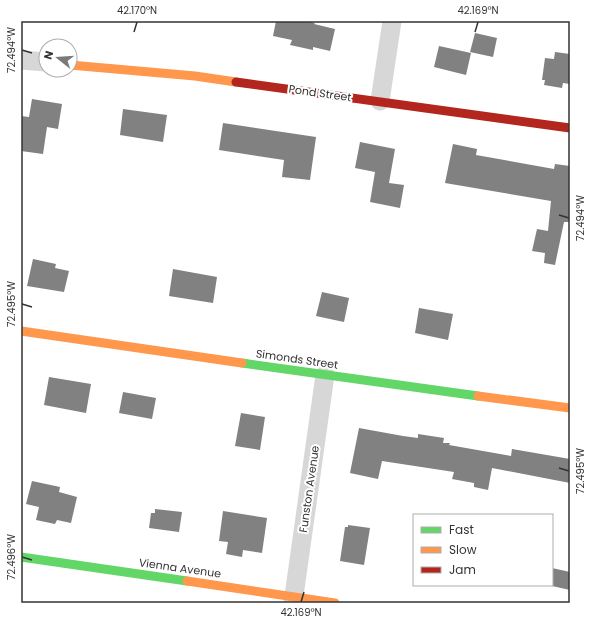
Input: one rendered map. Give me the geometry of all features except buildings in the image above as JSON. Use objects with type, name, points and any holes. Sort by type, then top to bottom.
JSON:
[{"type":"street","points":[[380,101],[392,21]]},
{"type":"street","points":[[21,60],[38,61]]},
{"type":"street","name":"Pond Street","points":[[78,66],[195,76],[570,128]]},
{"type":"street","name":"Simonds Street","points":[[21,331],[325,375],[570,408]]},
{"type":"street","name":"Funston Avenue","points":[[293,600],[325,375]]},
{"type":"street","name":"Vienna Avenue","points":[[21,557],[293,600],[335,603]]},
{"type":"traffic: fast","points":[[242,363],[478,396]]},
{"type":"traffic: fast","points":[[21,557],[187,581]]},
{"type":"traffic: slow","points":[[78,66],[195,76],[236,82]]},
{"type":"traffic: slow","points":[[21,331],[242,363]]},
{"type":"traffic: slow","points":[[478,396],[570,408]]},
{"type":"traffic: slow","points":[[187,581],[335,603]]},
{"type":"traffic: jam","points":[[236,82],[570,128]]}]
